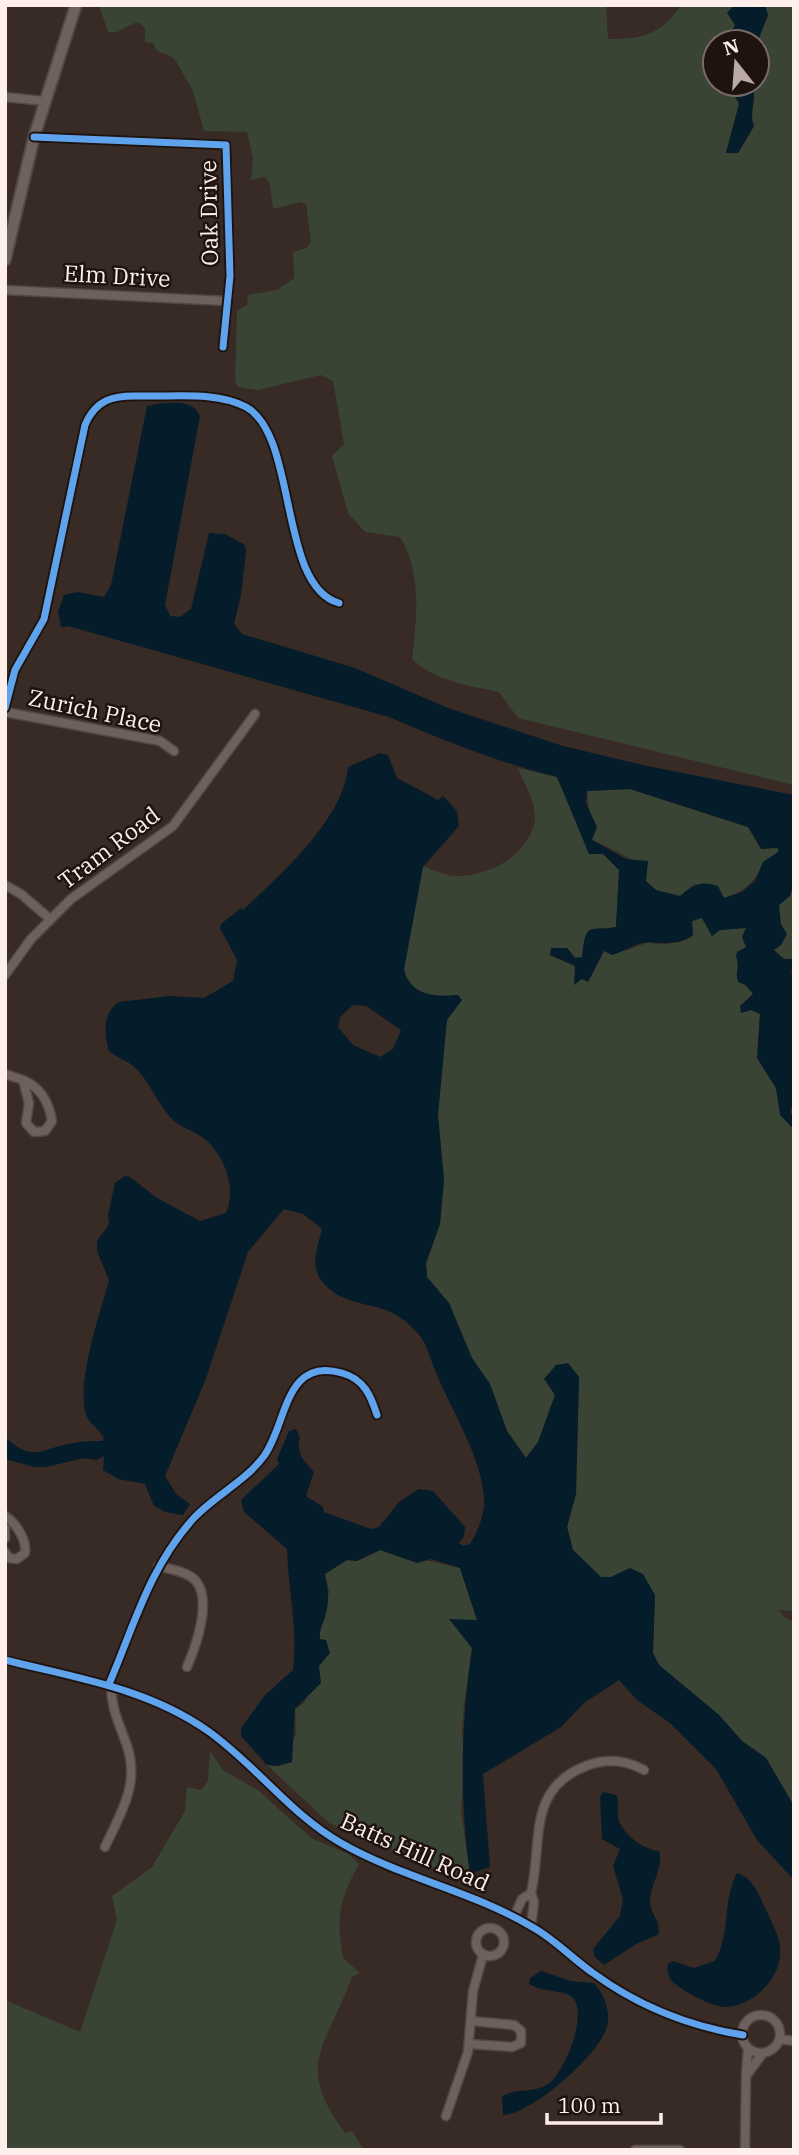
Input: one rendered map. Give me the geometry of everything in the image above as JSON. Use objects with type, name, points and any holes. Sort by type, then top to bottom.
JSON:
[{"type":"street","points":[[5,260],[9,223],[44,101],[76,5]]},
{"type":"street","points":[[5,97],[44,101]]},
{"type":"street","name":"Oak Drive","points":[[34,138],[226,145],[230,276],[223,347]]},
{"type":"street","name":"Elm Drive","points":[[5,290],[226,301]]},
{"type":"street","points":[[5,710],[15,670],[44,619],[85,425],[90,413],[112,397],[219,398],[249,409],[271,439],[291,519],[310,576],[331,601],[339,603]]},
{"type":"street","name":"Zurich Place","points":[[5,710],[160,741],[174,751]]},
{"type":"street","name":"Tram Road","points":[[5,975],[25,946],[50,919],[99,877],[173,826],[255,714]]},
{"type":"street","points":[[5,885],[21,894],[50,919]]},
{"type":"street","points":[[5,1074],[23,1080],[36,1085],[50,1109],[52,1121],[45,1131],[34,1132],[26,1123],[29,1104],[23,1080]]},
{"type":"street","points":[[104,1847],[125,1808],[132,1770],[126,1743],[113,1710],[110,1685],[158,1566],[199,1513],[264,1457],[276,1436],[287,1398],[301,1380],[326,1371],[348,1375],[370,1395],[377,1416]]},
{"type":"street","points":[[5,1516],[13,1523],[26,1547],[25,1553],[17,1559],[9,1558],[5,1552]]},
{"type":"street","points":[[5,1528],[5,1538]]},
{"type":"street","points":[[158,1566],[190,1576],[201,1591],[199,1639],[187,1667]]},
{"type":"street","name":"Batts Hill Road","points":[[5,1660],[110,1685],[167,1707],[207,1730],[242,1758],[304,1818],[340,1842],[378,1862],[503,1912],[531,1926],[597,1976],[650,2007],[700,2026],[743,2035]]},
{"type":"street","points":[[531,1926],[534,1902],[531,1893],[536,1871],[541,1813],[550,1791],[573,1772],[590,1764],[623,1761],[644,1770]]},
{"type":"street","points":[[514,1917],[522,1899],[531,1893]]},
{"type":"street","points":[[496,1929],[503,1912]]},
{"type":"street","points":[[446,2116],[470,2044],[473,1991],[483,1955],[476,1943],[478,1934],[486,1928],[496,1929],[503,1935],[504,1948],[493,1957],[483,1955]]},
{"type":"street","points":[[745,2150],[746,2076],[748,2048],[743,2035],[747,2023],[764,2016],[775,2021],[780,2039],[774,2049],[763,2053],[746,2076]]},
{"type":"street","points":[[470,2044],[512,2047],[521,2043],[521,2031],[514,2025],[471,2021]]},
{"type":"street","points":[[780,2039],[794,2041]]},
{"type":"street","points":[[748,2048],[763,2053]]},
{"type":"street","points":[[635,2150],[680,2150]]},
{"type":"green space","points":[[99,5],[606,5],[608,39],[631,38],[650,33],[666,23],[681,5],[734,5],[734,28],[701,28],[701,98],[736,98],[739,104],[726,152],[738,153],[754,126],[754,98],[771,98],[771,28],[763,28],[768,16],[765,5],[794,5],[794,785],[518,718],[499,692],[442,678],[412,659],[416,596],[412,565],[400,537],[365,532],[348,513],[332,456],[344,444],[333,381],[321,375],[258,390],[238,387],[235,381],[237,311],[247,305],[248,295],[277,290],[294,278],[293,252],[306,248],[311,242],[306,204],[301,202],[273,209],[270,184],[265,177],[251,180],[253,159],[247,132],[204,131],[193,91],[174,58],[157,51],[153,43],[145,42],[145,27],[137,22],[117,32],[108,32]]},
{"type":"green space","points":[[518,768],[557,777],[580,828],[619,870],[616,927],[588,932],[583,957],[576,958],[567,948],[550,955],[575,966],[582,979],[588,982],[604,951],[625,951],[649,942],[678,942],[693,935],[692,921],[702,918],[712,936],[720,930],[747,928],[746,947],[736,975],[753,994],[740,1006],[742,1012],[751,1010],[760,1014],[757,1058],[776,1088],[780,1115],[794,1129],[794,1611],[779,1610],[784,1617],[793,1621],[794,1627],[794,1806],[766,1758],[742,1741],[719,1715],[659,1665],[653,1653],[655,1595],[630,1568],[611,1577],[601,1577],[573,1550],[567,1527],[576,1494],[579,1377],[555,1395],[538,1442],[526,1458],[507,1431],[490,1384],[472,1358],[449,1303],[427,1277],[426,1264],[440,1224],[444,1180],[438,1115],[444,1040],[447,1020],[457,995],[436,996],[423,993],[407,981],[404,959],[409,925],[423,866],[454,876],[479,873],[503,863],[522,847],[535,818],[530,796]]},
{"type":"green space","points":[[630,789],[748,827],[761,848],[778,848],[778,852],[751,882],[724,898],[694,884],[680,896],[656,890],[646,881],[646,869],[592,840],[587,791]]},
{"type":"green space","points":[[794,883],[794,959],[791,959],[782,957],[773,950],[781,945],[779,905]]},
{"type":"green space","points":[[380,1550],[460,1568],[477,1620],[450,1620],[472,1648],[462,1734],[465,1752],[461,1812],[471,1879],[466,1883],[329,1823],[267,1765],[278,1766],[296,1735],[295,1709],[304,1703],[319,1666],[319,1627],[325,1618],[329,1591],[325,1574],[347,1560],[357,1561]]},
{"type":"green space","points":[[210,1751],[223,1770],[259,1791],[311,1838],[348,1854],[359,1864],[343,1899],[340,1932],[343,1958],[360,1973],[352,1977],[325,2039],[318,2072],[321,2090],[330,2109],[345,2133],[352,2131],[364,2150],[5,2150],[5,2000],[80,2032],[117,1920],[112,1896],[152,1867],[185,1811],[187,1787],[201,1790],[208,1781]]},
{"type":"water","points":[[734,5],[765,5],[768,15],[763,28],[734,28],[735,25],[727,13]]},
{"type":"water","points":[[736,98],[754,98],[754,126],[738,153],[726,153],[739,104]]},
{"type":"water","points":[[187,404],[200,416],[165,605],[170,616],[180,617],[191,609],[209,533],[225,534],[245,545],[241,595],[234,624],[242,634],[355,668],[448,708],[563,746],[647,766],[794,795],[794,883],[790,896],[779,905],[781,924],[787,934],[781,945],[774,950],[784,959],[794,959],[794,969],[790,971],[794,974],[794,1101],[790,1112],[794,1118],[794,1129],[780,1115],[776,1088],[757,1058],[760,1014],[751,1010],[741,1013],[740,1006],[753,994],[737,979],[736,957],[737,952],[746,947],[742,937],[746,928],[720,930],[712,936],[702,918],[692,921],[693,935],[679,942],[645,943],[612,955],[604,951],[588,982],[582,979],[574,985],[575,966],[550,955],[551,948],[567,948],[575,958],[582,957],[585,937],[590,930],[616,927],[619,870],[603,854],[589,854],[557,777],[472,750],[389,717],[68,626],[61,627],[58,612],[64,595],[77,592],[104,597],[111,585],[147,406]],"holes":[[[630,789],[748,827],[761,849],[778,848],[778,852],[763,862],[755,881],[742,892],[724,898],[718,886],[707,883],[693,886],[680,896],[656,890],[646,881],[648,861],[626,859],[592,840],[597,827],[586,803],[587,791]]]},
{"type":"water","points":[[380,753],[388,755],[397,778],[438,800],[443,796],[457,811],[459,826],[423,867],[404,970],[407,979],[418,990],[441,996],[458,995],[462,1000],[447,1020],[438,1115],[444,1180],[440,1224],[426,1263],[427,1277],[449,1303],[472,1358],[490,1384],[507,1431],[526,1458],[538,1442],[555,1395],[544,1379],[556,1365],[568,1363],[579,1377],[576,1494],[567,1527],[573,1550],[601,1577],[611,1577],[630,1568],[643,1574],[655,1595],[653,1653],[659,1665],[719,1715],[742,1741],[766,1758],[794,1806],[794,1880],[757,1840],[716,1769],[670,1723],[637,1700],[619,1680],[584,1703],[561,1727],[483,1774],[490,1867],[470,1874],[464,1817],[463,1761],[472,1648],[449,1619],[477,1620],[460,1568],[431,1559],[417,1563],[380,1550],[357,1561],[347,1560],[325,1574],[328,1600],[320,1639],[326,1640],[330,1653],[319,1666],[321,1683],[295,1709],[292,1762],[278,1766],[267,1765],[241,1736],[241,1728],[265,1695],[293,1670],[294,1639],[287,1549],[244,1512],[241,1500],[279,1464],[277,1459],[289,1431],[296,1429],[300,1438],[300,1453],[314,1472],[306,1496],[323,1507],[324,1512],[371,1529],[379,1527],[399,1502],[419,1489],[433,1491],[465,1527],[464,1536],[459,1543],[463,1546],[470,1544],[473,1539],[483,1511],[484,1499],[478,1468],[423,1340],[409,1324],[395,1314],[340,1296],[321,1280],[316,1268],[316,1255],[322,1229],[303,1214],[284,1209],[248,1252],[205,1381],[165,1476],[176,1494],[190,1504],[183,1515],[165,1512],[154,1506],[145,1484],[118,1479],[103,1470],[104,1456],[97,1460],[84,1458],[46,1467],[34,1467],[5,1459],[5,1437],[23,1450],[31,1452],[76,1442],[102,1441],[104,1438],[87,1417],[84,1387],[90,1349],[109,1280],[97,1251],[97,1241],[109,1224],[108,1215],[115,1183],[125,1176],[130,1177],[157,1198],[200,1221],[226,1213],[229,1203],[229,1182],[217,1152],[202,1137],[173,1120],[138,1071],[109,1051],[105,1031],[107,1018],[119,1002],[170,996],[204,998],[233,981],[237,960],[220,928],[221,924],[241,908],[243,910],[292,862],[323,826],[344,787],[348,767]],"holes":[[[353,1005],[366,1006],[401,1030],[393,1049],[380,1057],[353,1045],[338,1027],[340,1017]]]},
{"type":"water","points":[[603,1792],[616,1795],[618,1817],[628,1835],[646,1848],[659,1851],[660,1857],[650,1902],[659,1930],[658,1935],[638,1943],[604,1965],[595,1957],[593,1949],[620,1916],[623,1899],[613,1866],[620,1849],[602,1839],[600,1797]]},
{"type":"water","points":[[737,1873],[753,1884],[759,1896],[778,1936],[779,1960],[771,1980],[756,1995],[737,2005],[721,2007],[699,1999],[674,1983],[668,1974],[668,1964],[673,1961],[694,1968],[715,1961],[723,1940],[729,1895]]},
{"type":"water","points":[[541,1971],[571,1981],[594,1983],[606,2003],[607,2027],[592,2052],[563,2081],[530,2105],[503,2115],[502,2097],[513,2092],[542,2087],[554,2078],[567,2057],[576,2031],[577,2007],[571,1996],[529,1984],[530,1978]]},
{"type":"cycle path","points":[[34,137],[226,145],[230,276],[223,347]]},
{"type":"cycle path","points":[[5,708],[15,670],[44,619],[85,425],[95,409],[107,400],[131,396],[208,397],[246,407],[262,423],[274,447],[296,541],[306,569],[320,591],[339,603]]},
{"type":"cycle path","points":[[109,1684],[144,1598],[165,1557],[193,1519],[248,1474],[264,1456],[272,1443],[290,1396],[298,1384],[309,1374],[323,1370],[350,1376],[366,1389],[377,1415]]},
{"type":"cycle path","points":[[5,1660],[136,1694],[185,1716],[225,1744],[305,1818],[341,1843],[389,1866],[511,1915],[542,1933],[610,1985],[646,2005],[683,2020],[743,2035]]}]
